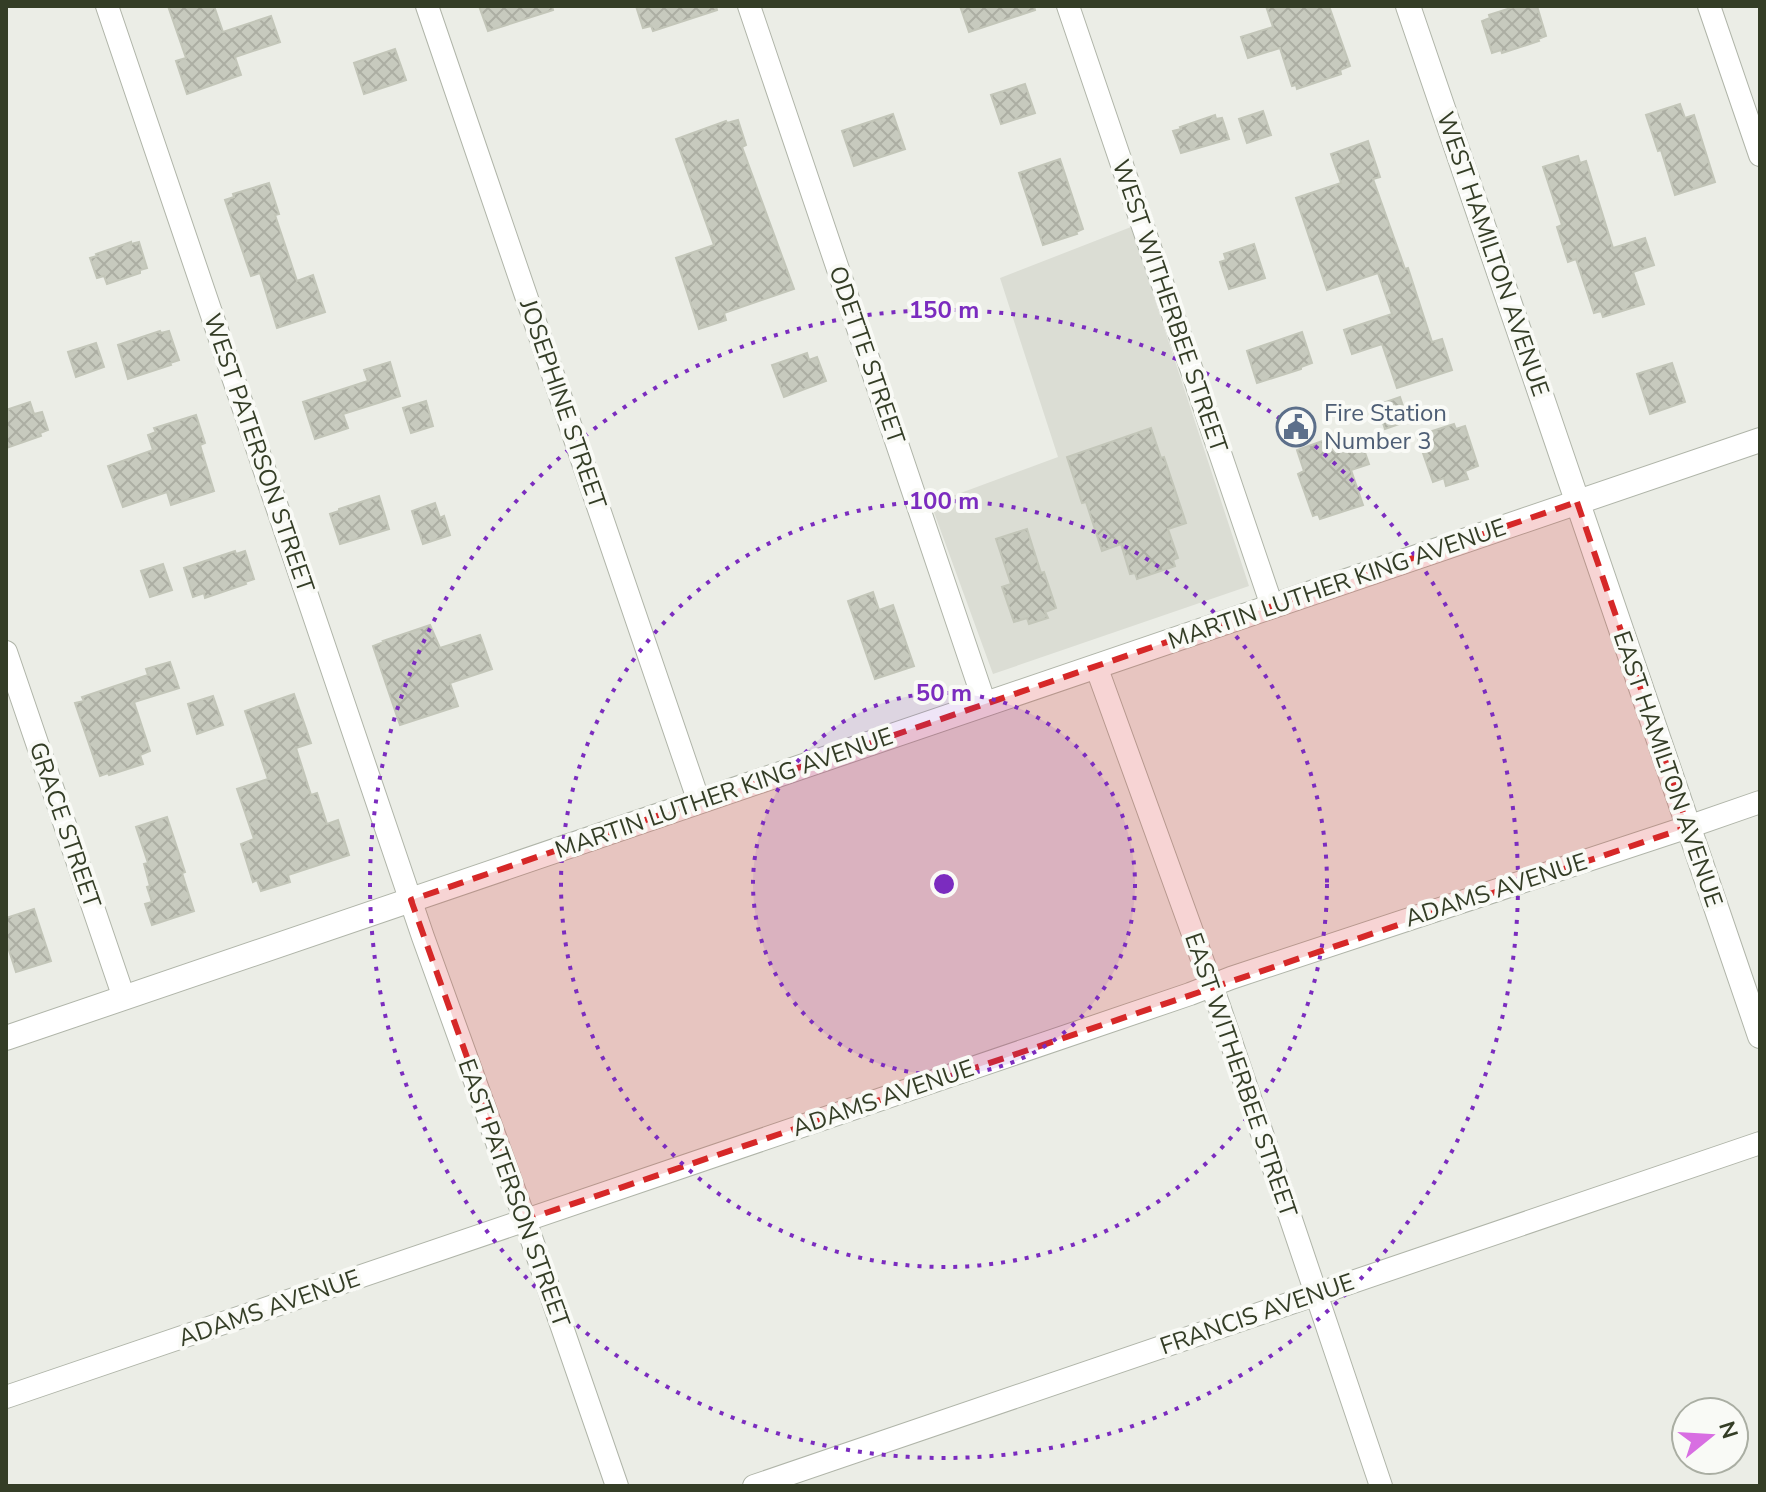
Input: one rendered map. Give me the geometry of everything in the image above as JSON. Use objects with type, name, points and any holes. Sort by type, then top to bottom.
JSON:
[{"type":"street","name":"WEST PATERSON STREET","points":[[107,6],[411,900]]},
{"type":"street","name":"JOSEPHINE STREET","points":[[427,6],[699,802]]},
{"type":"street","name":"ODETTE STREET","points":[[749,6],[985,704]]},
{"type":"street","name":"WEST WITHERBEE STREET","points":[[1068,6],[1272,606]]},
{"type":"street","name":"WEST HAMILTON AVENUE","points":[[1408,6],[1577,502]]},
{"type":"street","points":[[1709,6],[1760,155]]},
{"type":"street","name":"MARTIN LUTHER KING AVENUE","points":[[6,1038],[1760,440]]},
{"type":"street","name":"EAST HAMILTON AVENUE","points":[[1577,502],[1760,1036]]},
{"type":"street","name":"GRACE STREET","points":[[6,652],[124,998]]},
{"type":"street","name":"EAST WITHERBEE STREET","points":[[1096,666],[1211,985],[1381,1486]]},
{"type":"street","name":"ADAMS AVENUE","points":[[6,1397],[1211,985],[1760,802]]},
{"type":"street","name":"EAST PATERSON STREET","points":[[411,900],[617,1486]]},
{"type":"street","name":"FRANCIS AVENUE","points":[[754,1486],[1760,1143]]},
{"type":"highlighted area","points":[[1577,502],[1688,827],[525,1220],[411,900]]},
{"type":"shaded area","points":[[1131,227],[1249,586],[993,674],[931,504],[1058,457],[1000,278]]},
{"type":"building","points":[[168,6],[214,6],[223,32],[271,16],[280,42],[235,57],[241,75],[187,94],[176,61],[186,58]]},
{"type":"building","points":[[479,6],[552,6],[553,10],[488,31]]},
{"type":"building","points":[[636,6],[716,6],[717,10],[653,31],[651,26],[643,28]]},
{"type":"building","points":[[960,6],[1034,6],[1035,10],[969,32]]},
{"type":"building","points":[[1266,6],[1329,6],[1350,66],[1340,70],[1341,74],[1297,89],[1296,85],[1292,86],[1280,48],[1248,58],[1241,37],[1273,27]]},
{"type":"building","points":[[1517,6],[1537,6],[1546,36],[1502,53],[1501,50],[1492,53],[1482,21],[1490,18],[1489,15]]},
{"type":"building","points":[[395,49],[406,80],[364,94],[354,63]]},
{"type":"building","points":[[1025,84],[1035,113],[1001,124],[991,95]]},
{"type":"building","points":[[1680,104],[1685,118],[1694,115],[1715,182],[1675,195],[1646,115]]},
{"type":"building","points":[[1263,111],[1271,135],[1247,143],[1239,119]]},
{"type":"building","points":[[893,114],[905,149],[854,166],[842,131]]},
{"type":"building","points":[[1215,115],[1216,119],[1222,118],[1229,139],[1181,153],[1173,131]]},
{"type":"building","points":[[738,120],[746,145],[742,147],[794,289],[724,313],[726,320],[699,329],[676,258],[714,245],[676,139],[726,121]]},
{"type":"building","points":[[1368,141],[1380,177],[1373,179],[1405,269],[1408,268],[1432,342],[1442,339],[1452,370],[1397,388],[1382,344],[1352,354],[1344,330],[1392,314],[1378,273],[1327,290],[1296,198],[1341,183],[1331,154]]},
{"type":"building","points":[[1578,156],[1580,163],[1586,161],[1613,248],[1645,238],[1654,265],[1633,272],[1644,304],[1603,317],[1601,311],[1594,313],[1576,259],[1568,262],[1557,227],[1562,225],[1543,167]]},
{"type":"building","points":[[1060,159],[1083,229],[1077,234],[1043,245],[1019,173]]},
{"type":"building","points":[[269,183],[279,214],[275,215],[297,281],[313,275],[325,312],[277,328],[260,273],[251,276],[225,200],[234,197],[233,194]]},
{"type":"building","points":[[131,242],[139,242],[147,268],[107,284],[104,276],[97,278],[90,258]]},
{"type":"building","points":[[1254,244],[1265,278],[1229,289],[1220,262],[1226,260],[1224,254]]},
{"type":"building","points":[[169,331],[179,360],[128,379],[118,345]]},
{"type":"building","points":[[1302,332],[1312,363],[1257,383],[1247,351]]},
{"type":"building","points":[[96,343],[104,367],[76,377],[68,352]]},
{"type":"building","points":[[807,353],[809,360],[817,357],[826,381],[784,397],[772,365]]},
{"type":"building","points":[[390,362],[400,396],[343,414],[348,428],[315,439],[303,402],[368,381],[364,370]]},
{"type":"building","points":[[1672,363],[1685,402],[1650,414],[1637,374]]},
{"type":"building","points":[[1400,397],[1408,421],[1385,429],[1377,405]]},
{"type":"building","points":[[426,401],[433,426],[411,433],[403,408]]},
{"type":"building","points":[[30,402],[34,414],[42,412],[48,430],[40,433],[41,436],[6,448],[6,410]]},
{"type":"building","points":[[196,415],[205,443],[200,445],[214,491],[171,505],[167,492],[123,507],[108,466],[153,450],[148,435],[156,432],[154,428]]},
{"type":"building","points":[[1454,424],[1456,429],[1465,426],[1478,466],[1465,471],[1468,479],[1446,486],[1444,478],[1433,482],[1417,436]]},
{"type":"building","points":[[1151,428],[1186,523],[1168,529],[1178,558],[1173,560],[1175,566],[1137,579],[1135,573],[1130,574],[1121,544],[1102,551],[1067,457]]},
{"type":"building","points":[[1339,435],[1341,441],[1359,435],[1369,464],[1351,470],[1363,505],[1320,519],[1318,514],[1313,516],[1298,474],[1304,471],[1297,450]]},
{"type":"building","points":[[379,496],[389,529],[340,544],[330,514]]},
{"type":"building","points":[[435,503],[440,518],[444,516],[450,535],[423,544],[412,511]]},
{"type":"building","points":[[1027,529],[1056,608],[1045,612],[1048,618],[1029,624],[1027,618],[1014,622],[1002,587],[1011,584],[996,539]]},
{"type":"building","points":[[235,551],[236,554],[245,551],[254,579],[205,598],[204,593],[193,597],[184,568]]},
{"type":"building","points":[[163,564],[172,590],[150,597],[141,571]]},
{"type":"building","points":[[873,592],[879,610],[893,605],[914,666],[875,679],[848,601]]},
{"type":"building","points":[[430,625],[440,648],[480,635],[492,669],[450,683],[458,706],[400,725],[373,646]]},
{"type":"building","points":[[170,662],[179,688],[134,702],[150,751],[140,755],[143,764],[100,776],[75,703],[84,701],[82,697],[148,675],[146,669]]},
{"type":"building","points":[[294,694],[311,743],[296,748],[311,795],[317,793],[327,824],[338,820],[349,855],[288,875],[290,882],[261,891],[257,880],[253,882],[241,844],[254,839],[237,789],[268,779],[245,711]]},
{"type":"building","points":[[213,696],[223,725],[197,734],[188,704]]},
{"type":"building","points":[[167,817],[194,911],[152,925],[145,904],[152,902],[144,864],[148,863],[136,827]]},
{"type":"building","points":[[34,909],[51,961],[16,972],[6,941],[6,918]]},
{"type":"place","name":"Fire Station Number 3","points":[[1296,427]]}]
